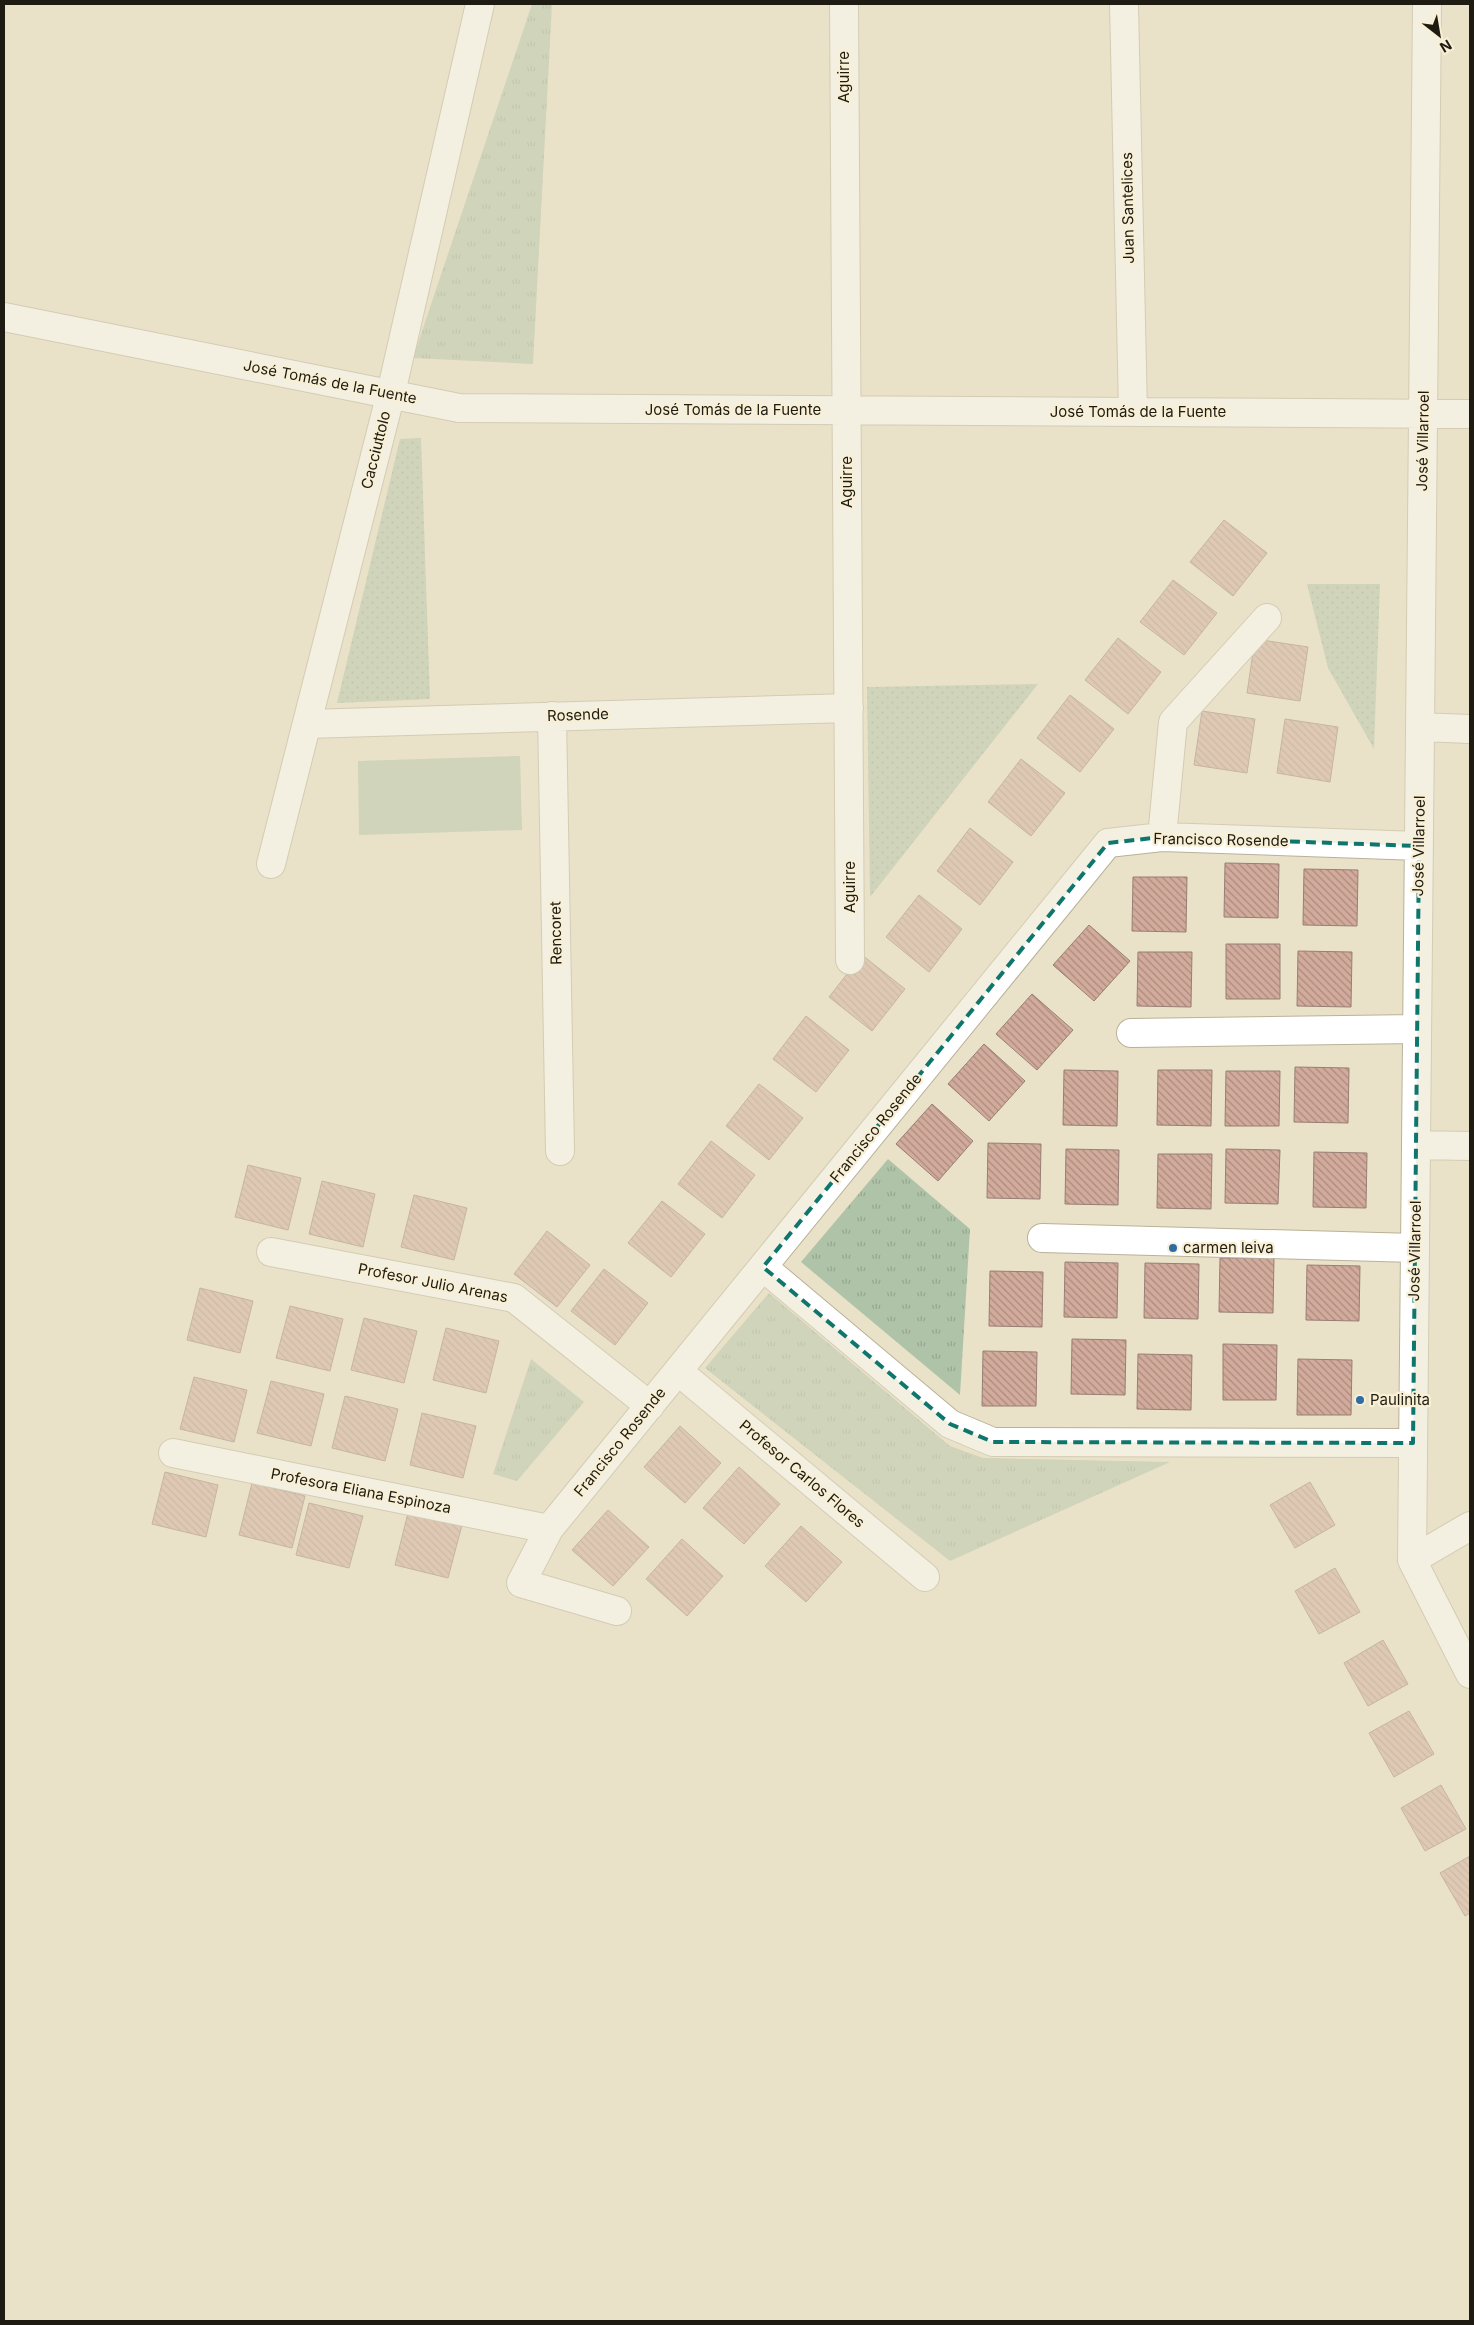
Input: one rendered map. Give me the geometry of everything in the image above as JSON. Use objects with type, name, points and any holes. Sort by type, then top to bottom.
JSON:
[{"type":"street","name":"Cacciuttolo","points":[[271,864],[390,394],[480,4]]},
{"type":"street","name":"Aguirre","points":[[844,4],[850,960]]},
{"type":"street","name":"Juan Santelices","points":[[1124,4],[1133,412]]},
{"type":"street","name":"José Villarroel","points":[[1427,4],[1412,1560],[1470,1674]]},
{"type":"street","name":"José Tomás de la Fuente","points":[[4,317],[459,408],[1470,414]]},
{"type":"street","points":[[1162,837],[1172,722],[1267,618]]},
{"type":"street","name":"Rosende","points":[[307,724],[848,708]]},
{"type":"street","name":"Rencoret","points":[[552,716],[560,1151]]},
{"type":"street","points":[[1420,727],[1470,729]]},
{"type":"street","name":"Francisco Rosende","points":[[617,1610],[521,1583],[549,1529],[1108,844],[1162,837],[1419,846]]},
{"type":"street","points":[[1131,1033],[1417,1029]]},
{"type":"street","points":[[1416,1145],[1470,1146]]},
{"type":"street","points":[[1042,1238],[1415,1248]]},
{"type":"street","name":"Profesor Julio Arenas","points":[[271,1252],[514,1298],[650,1406]]},
{"type":"street","points":[[763,1267],[950,1424],[993,1442],[1413,1443]]},
{"type":"street","name":"Profesor Carlos Flores","points":[[678,1371],[925,1577]]},
{"type":"street","name":"Profesora Eliana Espinoza","points":[[173,1453],[549,1529]]},
{"type":"street","points":[[1412,1560],[1470,1526]]},
{"type":"highlighted area","points":[[1162,837],[1419,846],[1413,1443],[993,1442],[950,1424],[763,1267],[1108,843]]},
{"type":"green space","points":[[532,4],[552,4],[533,364],[413,358]]},
{"type":"green space","points":[[421,438],[430,699],[337,703],[400,439]]},
{"type":"green space","points":[[1307,584],[1380,584],[1374,749],[1328,668]]},
{"type":"green space","points":[[1038,684],[870,897],[867,687]]},
{"type":"green space","points":[[520,756],[522,830],[359,835],[358,761]]},
{"type":"green space","points":[[888,1159],[970,1229],[960,1395],[801,1262]]},
{"type":"green space","points":[[769,1293],[950,1446],[983,1458],[1170,1462],[950,1561],[705,1368]]},
{"type":"green space","points":[[531,1359],[584,1402],[517,1481],[493,1474]]},
{"type":"building","points":[[1224,520],[1267,553],[1233,596],[1190,562]]},
{"type":"building","points":[[1173,580],[1217,613],[1184,655],[1140,622]]},
{"type":"building","points":[[1118,638],[1161,672],[1128,714],[1085,680]]},
{"type":"building","points":[[1255,639],[1308,647],[1300,701],[1247,693]]},
{"type":"building","points":[[1070,695],[1114,729],[1080,772],[1037,738]]},
{"type":"building","points":[[1202,711],[1255,719],[1247,773],[1194,765]]},
{"type":"building","points":[[1285,719],[1338,727],[1330,782],[1277,773]]},
{"type":"building","points":[[1021,759],[1065,793],[1031,836],[988,802]]},
{"type":"building","points":[[970,828],[1013,862],[980,905],[937,871]]},
{"type":"building","points":[[1225,863],[1279,864],[1278,918],[1224,917]]},
{"type":"building","points":[[1304,869],[1358,870],[1357,926],[1303,925]]},
{"type":"building","points":[[1133,877],[1187,877],[1186,932],[1132,931]]},
{"type":"building","points":[[919,895],[962,929],[929,972],[886,937]]},
{"type":"building","points":[[1089,925],[1130,961],[1094,1001],[1053,965]]},
{"type":"building","points":[[1226,944],[1280,944],[1280,999],[1226,999]]},
{"type":"building","points":[[1298,951],[1352,952],[1351,1007],[1297,1006]]},
{"type":"building","points":[[1138,952],[1192,952],[1191,1007],[1137,1006]]},
{"type":"building","points":[[862,955],[905,989],[872,1031],[829,997]]},
{"type":"building","points":[[1032,994],[1073,1030],[1037,1070],[996,1034]]},
{"type":"building","points":[[806,1016],[849,1050],[816,1092],[773,1059]]},
{"type":"building","points":[[984,1044],[1025,1081],[989,1121],[948,1084]]},
{"type":"building","points":[[1295,1067],[1349,1068],[1348,1123],[1294,1122]]},
{"type":"building","points":[[1064,1070],[1118,1071],[1117,1126],[1063,1125]]},
{"type":"building","points":[[1158,1070],[1212,1070],[1211,1126],[1157,1125]]},
{"type":"building","points":[[1226,1071],[1280,1071],[1279,1126],[1225,1126]]},
{"type":"building","points":[[759,1084],[803,1118],[769,1160],[726,1126]]},
{"type":"building","points":[[932,1104],[973,1141],[938,1181],[896,1144]]},
{"type":"building","points":[[711,1141],[755,1175],[722,1218],[678,1184]]},
{"type":"building","points":[[988,1143],[1041,1144],[1040,1199],[987,1198]]},
{"type":"building","points":[[1066,1149],[1119,1150],[1118,1205],[1065,1204]]},
{"type":"building","points":[[1226,1149],[1280,1150],[1278,1204],[1225,1203]]},
{"type":"building","points":[[1314,1152],[1367,1153],[1366,1208],[1313,1207]]},
{"type":"building","points":[[1158,1154],[1212,1154],[1211,1209],[1157,1208]]},
{"type":"building","points":[[248,1165],[301,1178],[288,1230],[235,1217]]},
{"type":"building","points":[[322,1181],[375,1194],[363,1247],[309,1234]]},
{"type":"building","points":[[414,1195],[467,1208],[454,1260],[401,1247]]},
{"type":"building","points":[[662,1201],[705,1234],[671,1277],[628,1243]]},
{"type":"building","points":[[547,1231],[590,1265],[557,1307],[514,1274]]},
{"type":"building","points":[[1220,1258],[1274,1258],[1273,1313],[1219,1312]]},
{"type":"building","points":[[1065,1262],[1118,1263],[1117,1318],[1064,1317]]},
{"type":"building","points":[[1145,1263],[1199,1264],[1198,1319],[1144,1318]]},
{"type":"building","points":[[1307,1265],[1360,1266],[1359,1321],[1306,1320]]},
{"type":"building","points":[[604,1269],[648,1303],[615,1345],[571,1311]]},
{"type":"building","points":[[990,1271],[1043,1272],[1042,1327],[989,1326]]},
{"type":"building","points":[[200,1288],[253,1301],[240,1353],[187,1340]]},
{"type":"building","points":[[290,1306],[343,1319],[330,1371],[276,1358]]},
{"type":"building","points":[[364,1318],[417,1331],[404,1383],[351,1370]]},
{"type":"building","points":[[446,1328],[499,1341],[486,1393],[433,1380]]},
{"type":"building","points":[[1072,1339],[1126,1340],[1125,1395],[1071,1394]]},
{"type":"building","points":[[1223,1344],[1277,1345],[1276,1400],[1223,1400]]},
{"type":"building","points":[[983,1351],[1037,1352],[1036,1406],[982,1406]]},
{"type":"building","points":[[1138,1354],[1192,1355],[1191,1410],[1137,1409]]},
{"type":"building","points":[[1298,1359],[1352,1360],[1351,1415],[1297,1415]]},
{"type":"building","points":[[194,1377],[247,1390],[234,1442],[180,1429]]},
{"type":"building","points":[[271,1381],[324,1394],[311,1446],[257,1433]]},
{"type":"building","points":[[345,1396],[398,1409],[385,1461],[332,1448]]},
{"type":"building","points":[[422,1413],[476,1426],[463,1478],[410,1465]]},
{"type":"building","points":[[680,1426],[721,1463],[685,1503],[644,1467]]},
{"type":"building","points":[[739,1467],[780,1504],[744,1544],[703,1508]]},
{"type":"building","points":[[165,1472],[218,1485],[206,1537],[152,1524]]},
{"type":"building","points":[[1310,1482],[1335,1525],[1295,1548],[1270,1505]]},
{"type":"building","points":[[252,1483],[305,1496],[292,1548],[239,1535]]},
{"type":"building","points":[[309,1503],[363,1516],[349,1568],[296,1555]]},
{"type":"building","points":[[608,1510],[649,1547],[613,1586],[572,1550]]},
{"type":"building","points":[[408,1513],[462,1525],[448,1578],[395,1565]]},
{"type":"building","points":[[801,1526],[842,1562],[806,1602],[765,1566]]},
{"type":"building","points":[[682,1539],[723,1576],[687,1616],[646,1579]]},
{"type":"building","points":[[1335,1568],[1360,1612],[1319,1634],[1295,1591]]},
{"type":"building","points":[[1383,1640],[1408,1684],[1368,1706],[1344,1663]]},
{"type":"building","points":[[1409,1711],[1434,1754],[1394,1777],[1369,1733]]},
{"type":"building","points":[[1441,1785],[1466,1829],[1425,1851],[1401,1808]]},
{"type":"building","points":[[1470,1856],[1470,1913],[1465,1916],[1440,1873]]},
{"type":"place","name":"carmen leiva","points":[[1173,1248]]},
{"type":"place","name":"Paulinita","points":[[1360,1400]]}]
